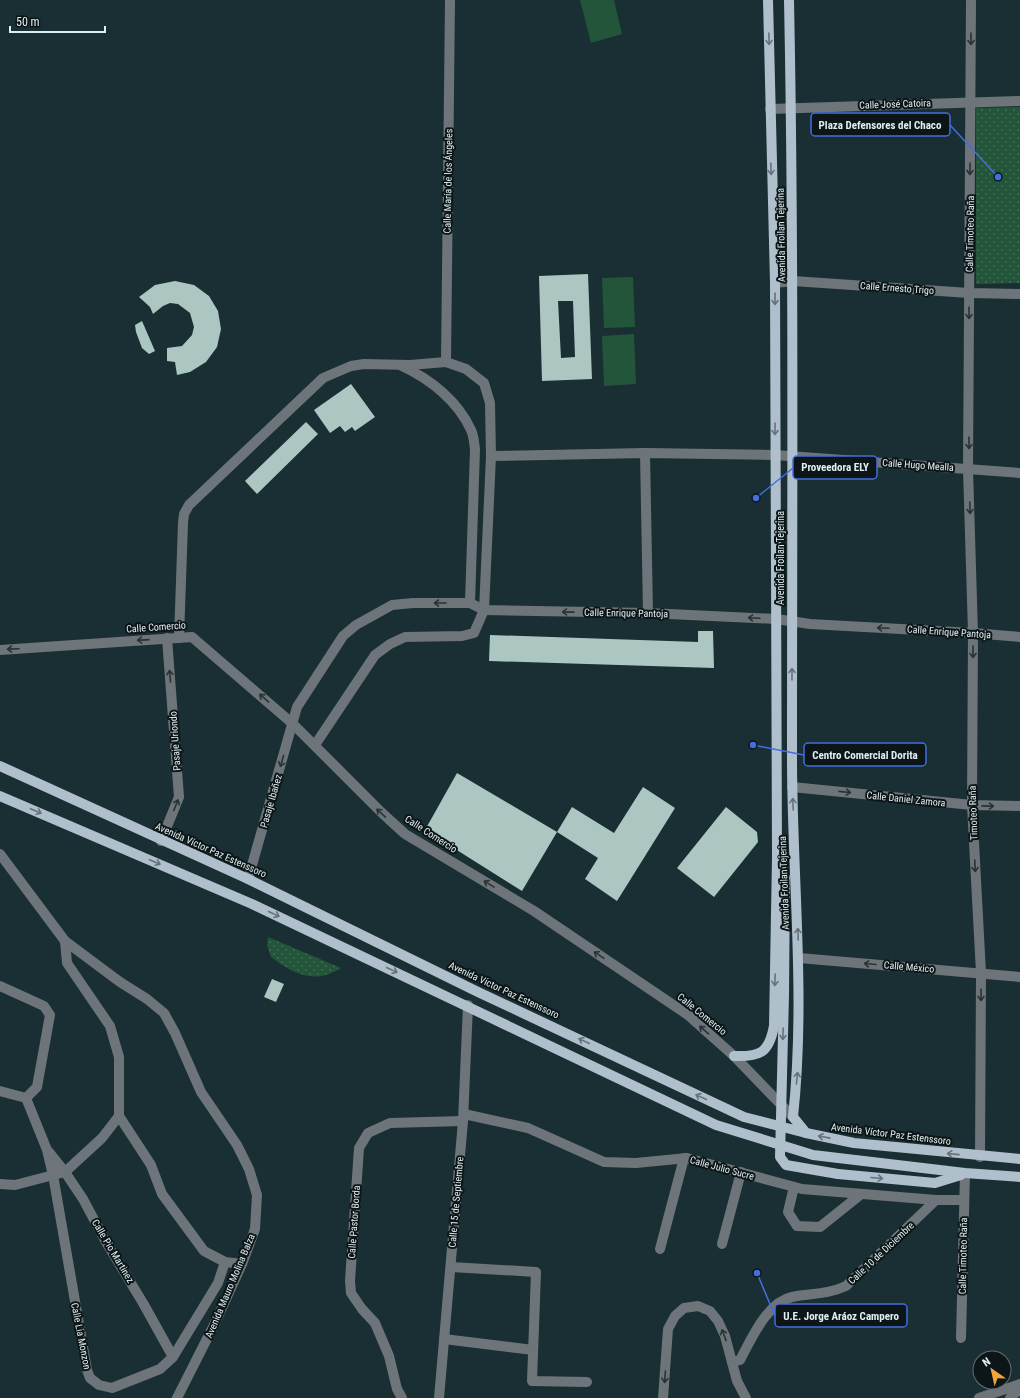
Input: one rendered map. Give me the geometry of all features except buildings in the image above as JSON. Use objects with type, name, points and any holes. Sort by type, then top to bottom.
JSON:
[{"type":"main road","name":"Avenida Froilan Tejerina","points":[[734,1056],[752,1057],[762,1052],[771,1041],[774,1026],[777,857],[775,283],[768,0]]},
{"type":"main road","name":"Avenida Froilan Tejerina","points":[[789,0],[793,281],[792,787],[799,958],[798,1071],[793,1117]]},
{"type":"main road","name":"Avenida Víctor Paz Estenssoro","points":[[0,766],[248,879],[478,992],[744,1117],[806,1134],[854,1143],[980,1157],[1020,1159]]},
{"type":"main road","points":[[0,796],[252,904],[468,1005],[716,1125],[813,1155],[965,1173],[1020,1177]]},
{"type":"main road","points":[[777,857],[785,878],[780,1156],[786,1165],[838,1174],[935,1183],[965,1173]]},
{"type":"main road","name":"Calle Comercio","points":[[793,1117],[806,1134]]},
{"type":"street","name":"Calle María de los Ángeles","points":[[446,362],[450,0]]},
{"type":"street","name":"Calle Timoteo Raña","points":[[968,469],[971,0]]},
{"type":"street","name":"Calle José Catoira","points":[[770,109],[1020,100]]},
{"type":"street","name":"Calle Ernesto Trigo","points":[[775,283],[793,281],[969,294],[1020,294]]},
{"type":"street","points":[[180,638],[184,514],[189,505],[323,378],[351,366],[364,364],[400,365],[446,362],[466,369],[484,383],[490,403],[491,456],[484,610],[474,633],[462,636],[405,636],[390,644],[375,655],[315,745]]},
{"type":"street","points":[[400,365],[422,376],[437,388],[456,408],[472,431],[475,449],[470,603]]},
{"type":"street","points":[[645,452],[648,613]]},
{"type":"street","name":"Calle Hugo Mealla","points":[[491,456],[645,452],[775,455],[1020,473]]},
{"type":"street","name":"Timoteo Raña","points":[[968,469],[973,633],[972,805],[981,973],[980,1157]]},
{"type":"street","name":"Calle Enrique Pantoja","points":[[293,724],[297,707],[343,636],[356,625],[392,605],[413,603],[470,603],[484,610],[648,613],[776,619],[792,622],[1020,637]]},
{"type":"street","name":"Calle Comercio","points":[[0,650],[192,637],[293,724],[405,834],[541,916],[688,1015],[734,1056],[793,1117]]},
{"type":"street","name":"Pasaje Uriondo","points":[[162,841],[179,797],[167,638]]},
{"type":"street","name":"Pasaje Ibañez","points":[[248,879],[293,724]]},
{"type":"street","name":"Calle Daniel Zamora","points":[[792,787],[972,805],[1020,806]]},
{"type":"street","name":"Avenida Mauro Molina Balza","points":[[0,854],[65,941],[120,982],[147,998],[164,1013],[175,1033],[201,1092],[237,1146],[249,1169],[257,1195],[254,1229],[242,1264],[177,1398]]},
{"type":"street","points":[[65,941],[67,963],[110,1026],[118,1056],[119,1116],[151,1165],[162,1194],[204,1251],[225,1262],[242,1264]]},
{"type":"street","name":"Calle México","points":[[799,958],[1020,976]]},
{"type":"street","points":[[0,986],[44,1006],[50,1014],[37,1087],[26,1098],[0,1091]]},
{"type":"street","name":"Calle 15 de Septiembre","points":[[439,1398],[464,1118],[468,1005]]},
{"type":"street","name":"Calle Lia Monzon","points":[[26,1098],[47,1150],[54,1176],[86,1370],[90,1378],[100,1385],[112,1388],[160,1368],[173,1357],[218,1283],[225,1262]]},
{"type":"street","points":[[0,1184],[15,1185],[65,1172],[102,1138],[119,1116]]},
{"type":"street","name":"Calle Julio Sucre","points":[[464,1118],[528,1128],[604,1162],[636,1164],[684,1158],[794,1186],[860,1195],[936,1200],[964,1200]]},
{"type":"street","name":"Calle Pastor Borda","points":[[402,1398],[397,1389],[389,1356],[376,1323],[362,1309],[351,1293],[350,1281],[359,1148],[368,1133],[390,1123],[464,1118]]},
{"type":"street","name":"Calle Pio Martinez","points":[[47,1150],[65,1172],[143,1303],[173,1357]]},
{"type":"street","points":[[660,1249],[684,1158]]},
{"type":"street","points":[[722,1244],[741,1172]]},
{"type":"street","name":"Calle Timoteo Raña","points":[[961,1338],[965,1173]]},
{"type":"street","points":[[794,1186],[788,1212],[797,1226],[820,1227],[860,1195]]},
{"type":"street","name":"Calle 10 de Diciembre","points":[[732,1362],[740,1360],[764,1317],[779,1303],[790,1297],[831,1293],[846,1286],[936,1200]]},
{"type":"street","points":[[451,1267],[536,1272],[532,1381],[587,1382]]},
{"type":"street","points":[[663,1398],[668,1329],[675,1316],[684,1308],[698,1306],[710,1311],[718,1321],[725,1336],[737,1382],[746,1398]]},
{"type":"street","points":[[444,1339],[532,1350]]},
{"type":"street","points":[[979,1398],[1020,1384]]},
{"type":"street","points":[[1010,1398],[1020,1389]]},
{"type":"green space","points":[[580,0],[614,0],[622,34],[591,43]]},
{"type":"green space","points":[[1020,107],[1020,283],[976,284],[976,108]]},
{"type":"green space","points":[[633,277],[635,327],[604,328],[602,278]]},
{"type":"green space","points":[[634,334],[636,384],[604,386],[602,336]]},
{"type":"green space","points":[[268,937],[341,968],[322,976],[304,975],[296,972],[271,957],[267,945]]},
{"type":"place","name":"Plaza Defensores del Chaco","points":[[998,177]]},
{"type":"place","name":"Proveedora ELY","points":[[756,498]]},
{"type":"place","name":"Centro Comercial Dorita","points":[[753,745]]},
{"type":"place","name":"U.E. Jorge Aráoz Campero","points":[[757,1273]]}]
